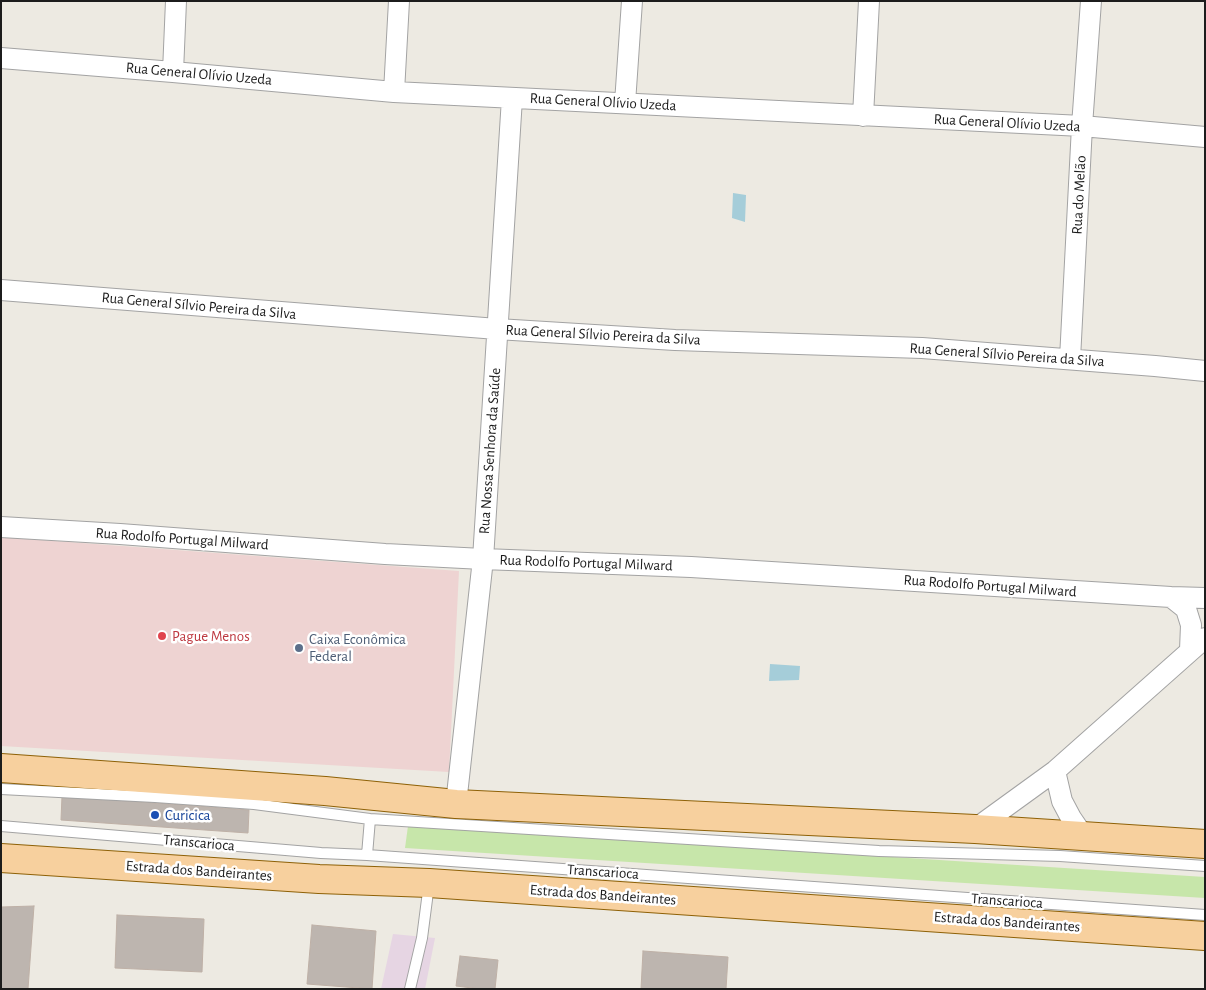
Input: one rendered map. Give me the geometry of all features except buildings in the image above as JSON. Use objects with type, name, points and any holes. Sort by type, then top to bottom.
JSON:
[{"type":"main road","points":[[1,768],[325,791],[456,804],[975,829],[1205,844]]},
{"type":"main road","name":"Estrada dos Bandeirantes","points":[[1,858],[319,879],[429,883],[1205,936]]},
{"type":"street","points":[[173,72],[176,1]]},
{"type":"street","points":[[394,92],[399,1]]},
{"type":"street","points":[[625,103],[632,1]]},
{"type":"street","points":[[862,116],[869,1]]},
{"type":"street","name":"Rua do Melão","points":[[1070,359],[1082,126],[1091,1]]},
{"type":"street","name":"Rua General Olívio Uzeda","points":[[1,58],[394,92],[1082,126],[1205,137]]},
{"type":"street","name":"Rua Nossa Senhora da Saúde","points":[[456,804],[483,559],[512,98]]},
{"type":"street","name":"Rua General Sílvio Pereira da Silva","points":[[1,290],[497,330],[675,340],[922,348],[1205,371]]},
{"type":"street","name":"Rua Rodolfo Portugal Milward","points":[[1,527],[385,554],[691,567],[1205,598]]},
{"type":"street","points":[[975,829],[1055,771],[1198,644],[1186,609],[1171,597]]},
{"type":"street","points":[[1055,771],[1062,801],[1084,837]]},
{"type":"lane","points":[[1,788],[254,804],[370,819],[879,851],[1060,856],[1205,866]]},
{"type":"lane","points":[[367,855],[370,819]]},
{"type":"lane","name":"Transcarioca","points":[[1,826],[321,854],[367,855],[1205,915]]},
{"type":"lane","points":[[410,989],[422,938],[429,883]]},
{"type":"shaded area","points":[[1,537],[459,571],[449,772],[1,746]]},
{"type":"shaded area","points":[[393,934],[435,938],[425,989],[381,989]]},
{"type":"green space","points":[[408,826],[1205,877],[1205,898],[405,848]]},
{"type":"water","points":[[733,193],[746,195],[745,222],[732,218]]},
{"type":"water","points":[[770,664],[800,666],[799,680],[769,681]]},
{"type":"place","name":"Pague Menos","points":[[162,636]]},
{"type":"place","name":"Caixa Econômica Federal","points":[[299,648]]},
{"type":"place","name":"Curicica","points":[[155,815]]}]
